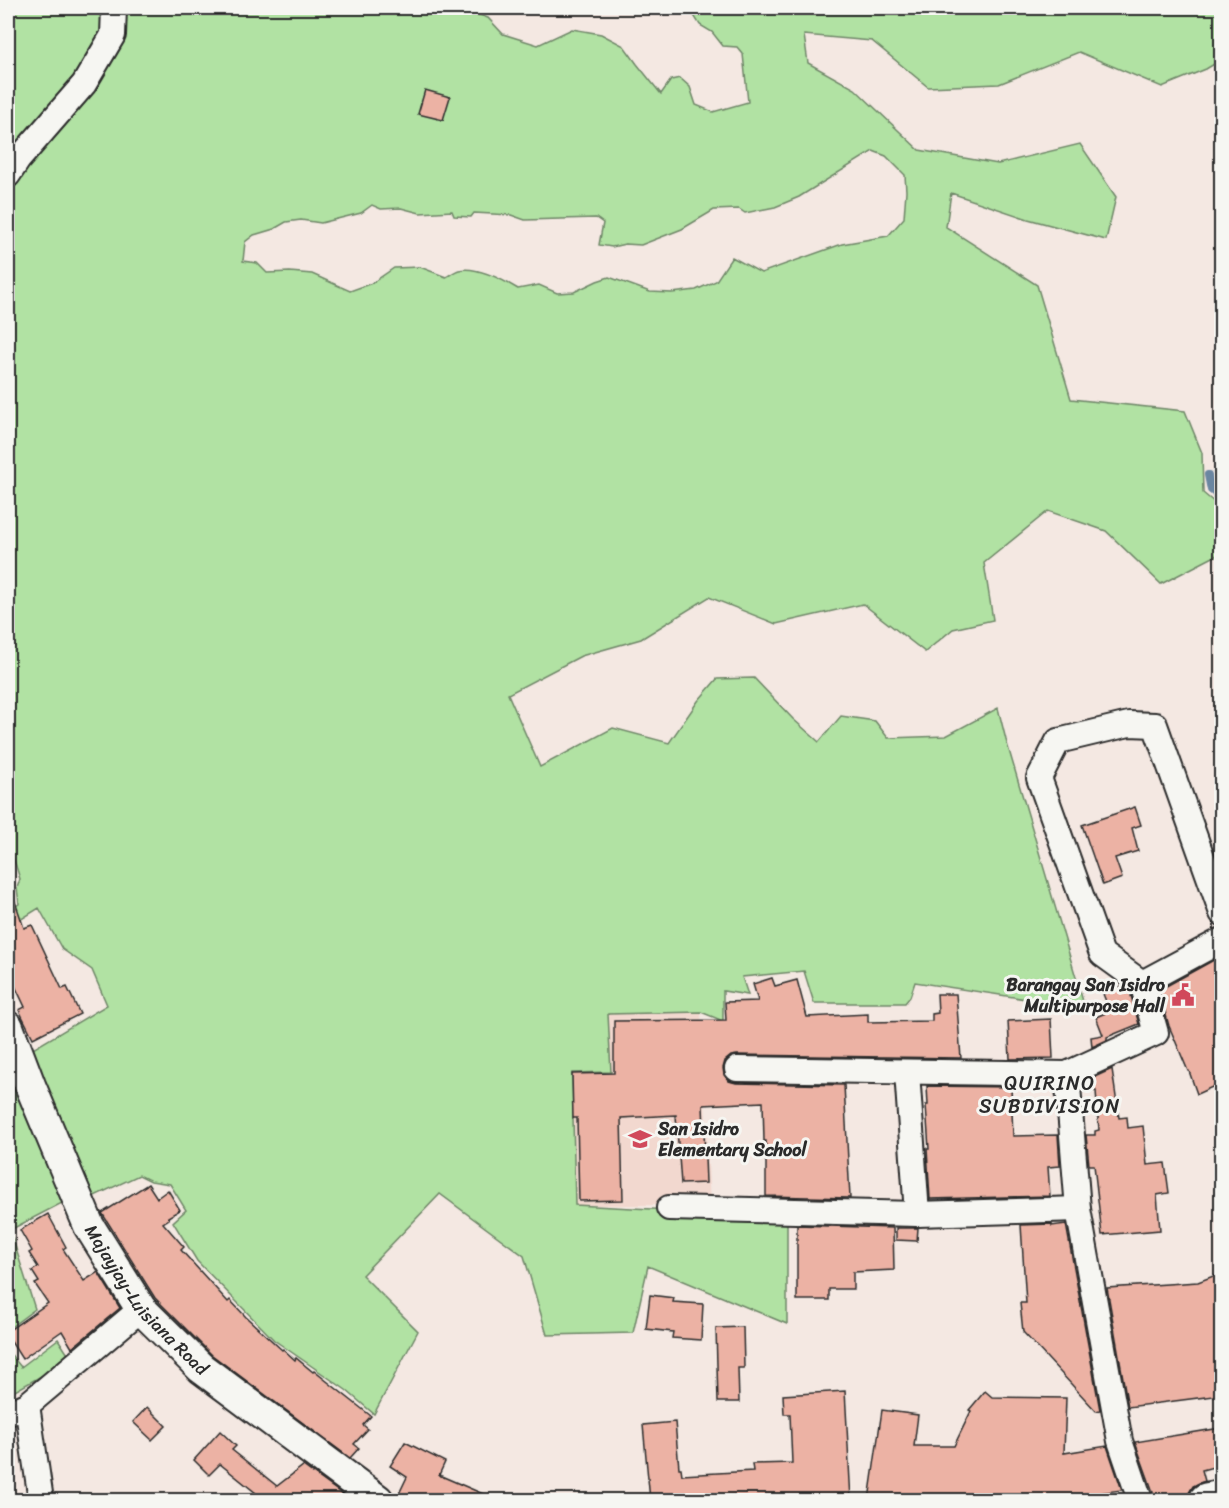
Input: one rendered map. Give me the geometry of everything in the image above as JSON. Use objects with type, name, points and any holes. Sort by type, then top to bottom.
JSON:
[{"type":"main road","points":[[1206,1500],[1221,1497]]},
{"type":"street","points":[[8,176],[18,160],[84,84],[113,35],[114,8]]},
{"type":"street","points":[[737,1069],[1067,1074],[1156,1033],[1142,983],[1102,954],[1039,778],[1058,741],[1129,724],[1155,725],[1221,913]]},
{"type":"street","points":[[1142,983],[1221,940]]},
{"type":"street","name":"Majayjay-Luisiana Road","points":[[8,1027],[89,1226],[141,1309],[201,1368],[378,1500]]},
{"type":"street","points":[[907,1072],[917,1214]]},
{"type":"street","points":[[1067,1074],[1078,1209],[1120,1441],[1140,1500]]},
{"type":"street","points":[[669,1208],[917,1214],[1078,1209]]},
{"type":"street","points":[[41,1500],[17,1409],[141,1309]]},
{"type":"shaded area","name":"San Isidro Elementary School","points":[[701,1012],[710,1205],[575,1205],[572,1072],[611,1072],[608,1014]]},
{"type":"green space","points":[[8,8],[460,8],[488,18],[503,34],[538,45],[572,29],[601,34],[624,46],[661,94],[671,80],[680,78],[690,87],[696,105],[713,112],[748,102],[743,54],[737,47],[723,46],[712,32],[700,25],[693,14],[695,8],[1221,8],[1221,60],[1206,69],[1162,87],[1079,52],[999,84],[928,87],[872,41],[804,35],[808,63],[855,89],[919,150],[998,164],[1080,144],[1116,197],[1106,240],[1028,219],[951,193],[946,227],[1037,285],[1071,399],[1185,411],[1202,453],[1203,493],[1221,508],[1221,553],[1161,584],[1106,531],[1048,511],[984,563],[993,620],[953,629],[925,652],[863,604],[776,624],[709,597],[641,639],[581,656],[508,694],[540,767],[613,728],[669,743],[698,701],[717,679],[754,678],[793,719],[819,742],[841,716],[875,721],[888,738],[946,736],[998,708],[1085,1008],[915,982],[910,997],[905,1003],[814,1003],[804,971],[742,977],[748,995],[723,991],[723,1021],[701,1012],[608,1014],[611,1072],[572,1073],[575,1205],[787,1216],[787,1324],[648,1266],[633,1333],[547,1335],[524,1256],[440,1194],[362,1275],[418,1331],[374,1414],[346,1390],[274,1340],[197,1261],[173,1222],[186,1210],[170,1184],[151,1181],[139,1175],[84,1201],[26,1053],[107,1005],[92,970],[62,949],[39,908],[20,920],[13,908],[19,904],[17,888],[20,879],[13,857],[8,856]],"holes":[[[873,151],[886,156],[905,175],[906,191],[904,218],[888,236],[842,244],[761,273],[732,257],[716,281],[696,290],[672,293],[650,292],[609,277],[574,292],[557,293],[539,285],[518,289],[474,270],[459,270],[446,277],[420,267],[394,268],[372,283],[350,291],[312,274],[267,273],[257,263],[243,261],[245,242],[254,235],[274,229],[286,222],[301,220],[321,223],[361,213],[372,205],[381,209],[401,208],[420,213],[452,211],[454,216],[471,217],[474,213],[511,215],[525,220],[596,218],[603,223],[599,245],[612,247],[625,244],[641,245],[682,229],[714,210],[739,209],[745,213],[775,207],[799,197]]]},
{"type":"green space","points":[[8,1058],[64,1202],[10,1230],[35,1309],[8,1329]]},
{"type":"green space","points":[[58,1339],[71,1359],[8,1395],[8,1351],[21,1367]]},
{"type":"building","points":[[425,90],[450,97],[443,120],[418,114]]},
{"type":"building","points":[[1135,807],[1141,825],[1132,828],[1138,851],[1115,858],[1122,878],[1103,885],[1082,825]]},
{"type":"building","points":[[8,890],[11,890],[24,928],[32,925],[62,989],[67,987],[80,1014],[33,1038],[19,1010],[25,1007],[8,971]]},
{"type":"building","points":[[1221,956],[1221,1083],[1197,1094],[1169,1026],[1159,990]]},
{"type":"building","points":[[772,978],[775,986],[797,980],[807,1017],[868,1014],[868,1022],[932,1021],[932,1014],[938,1013],[937,994],[956,994],[961,1058],[737,1055],[725,1061],[724,1075],[729,1081],[736,1083],[844,1085],[850,1198],[766,1196],[763,1102],[703,1105],[706,1183],[681,1184],[676,1115],[621,1118],[623,1200],[579,1201],[577,1118],[573,1118],[572,1074],[614,1073],[614,1021],[726,1020],[725,1002],[758,1001],[753,984]]},
{"type":"building","points":[[1122,986],[1130,992],[1139,1024],[1107,1037],[1107,1040],[1092,1047],[1091,1037],[1103,1035],[1096,1017],[1110,1011],[1103,994]]},
{"type":"building","points":[[1051,1019],[1053,1058],[1010,1059],[1008,1021]]},
{"type":"building","points":[[1112,1069],[1119,1118],[1127,1117],[1128,1128],[1143,1126],[1147,1165],[1165,1163],[1169,1193],[1157,1195],[1160,1230],[1102,1235],[1094,1165],[1089,1165],[1086,1135],[1095,1135],[1095,1131],[1099,1130],[1096,1091],[1090,1091],[1088,1080]]},
{"type":"building","points":[[927,1086],[1011,1087],[1013,1136],[1058,1135],[1060,1166],[1048,1167],[1050,1196],[930,1199]]},
{"type":"building","points":[[148,1184],[157,1198],[168,1190],[180,1210],[163,1223],[184,1247],[181,1250],[228,1302],[230,1300],[282,1350],[314,1371],[371,1416],[363,1425],[368,1429],[354,1444],[359,1448],[350,1458],[212,1355],[155,1298],[102,1213]]},
{"type":"building","points":[[48,1214],[66,1247],[63,1249],[84,1281],[98,1272],[120,1308],[72,1348],[62,1331],[22,1359],[8,1337],[8,1331],[48,1303],[35,1284],[39,1282],[32,1271],[38,1267],[29,1253],[32,1251],[20,1230]]},
{"type":"building","points":[[1052,1224],[1052,1226],[1066,1224],[1100,1410],[1096,1411],[1023,1332],[1020,1303],[1026,1303],[1021,1225]]},
{"type":"building","points":[[797,1225],[893,1228],[894,1270],[853,1272],[853,1289],[829,1289],[829,1300],[797,1300]]},
{"type":"building","points":[[896,1228],[918,1228],[917,1241],[896,1240]]},
{"type":"building","points":[[1221,1273],[1221,1395],[1128,1407],[1107,1288],[1198,1282]]},
{"type":"building","points":[[650,1295],[674,1298],[673,1302],[703,1304],[701,1340],[672,1338],[673,1332],[646,1329]]},
{"type":"building","points":[[743,1327],[744,1368],[738,1368],[739,1402],[718,1402],[716,1328]]},
{"type":"building","points":[[845,1391],[851,1500],[650,1500],[643,1425],[675,1422],[679,1468],[681,1468],[682,1475],[753,1471],[752,1464],[792,1463],[790,1414],[784,1414],[783,1395]]},
{"type":"building","points":[[985,1391],[992,1397],[1066,1398],[1064,1453],[1107,1446],[1122,1490],[1062,1498],[1062,1500],[869,1500],[882,1410],[918,1415],[914,1446],[954,1446],[971,1411],[969,1410]]},
{"type":"building","points":[[147,1407],[166,1426],[152,1440],[133,1422]]},
{"type":"building","points":[[1221,1428],[1221,1465],[1202,1470],[1205,1481],[1193,1486],[1188,1497],[1185,1498],[1184,1494],[1154,1500],[1135,1442]]},
{"type":"building","points":[[220,1431],[236,1446],[232,1450],[277,1486],[303,1466],[350,1500],[260,1500],[262,1498],[220,1464],[209,1475],[194,1460]]},
{"type":"building","points":[[405,1442],[445,1462],[439,1475],[497,1500],[396,1500],[407,1477],[390,1466]]},
{"type":"waterway","points":[[1208,475],[1211,490],[1222,498]]},
{"type":"place","name":"Barangay San Isidro Multipurpose Hall","points":[[1183,995]]},
{"type":"place","name":"San Isidro Elementary School","points":[[640,1139]]},
{"type":"district","name":"QUIRINO SUBDIVISION","points":[[1050,1094]]}]
